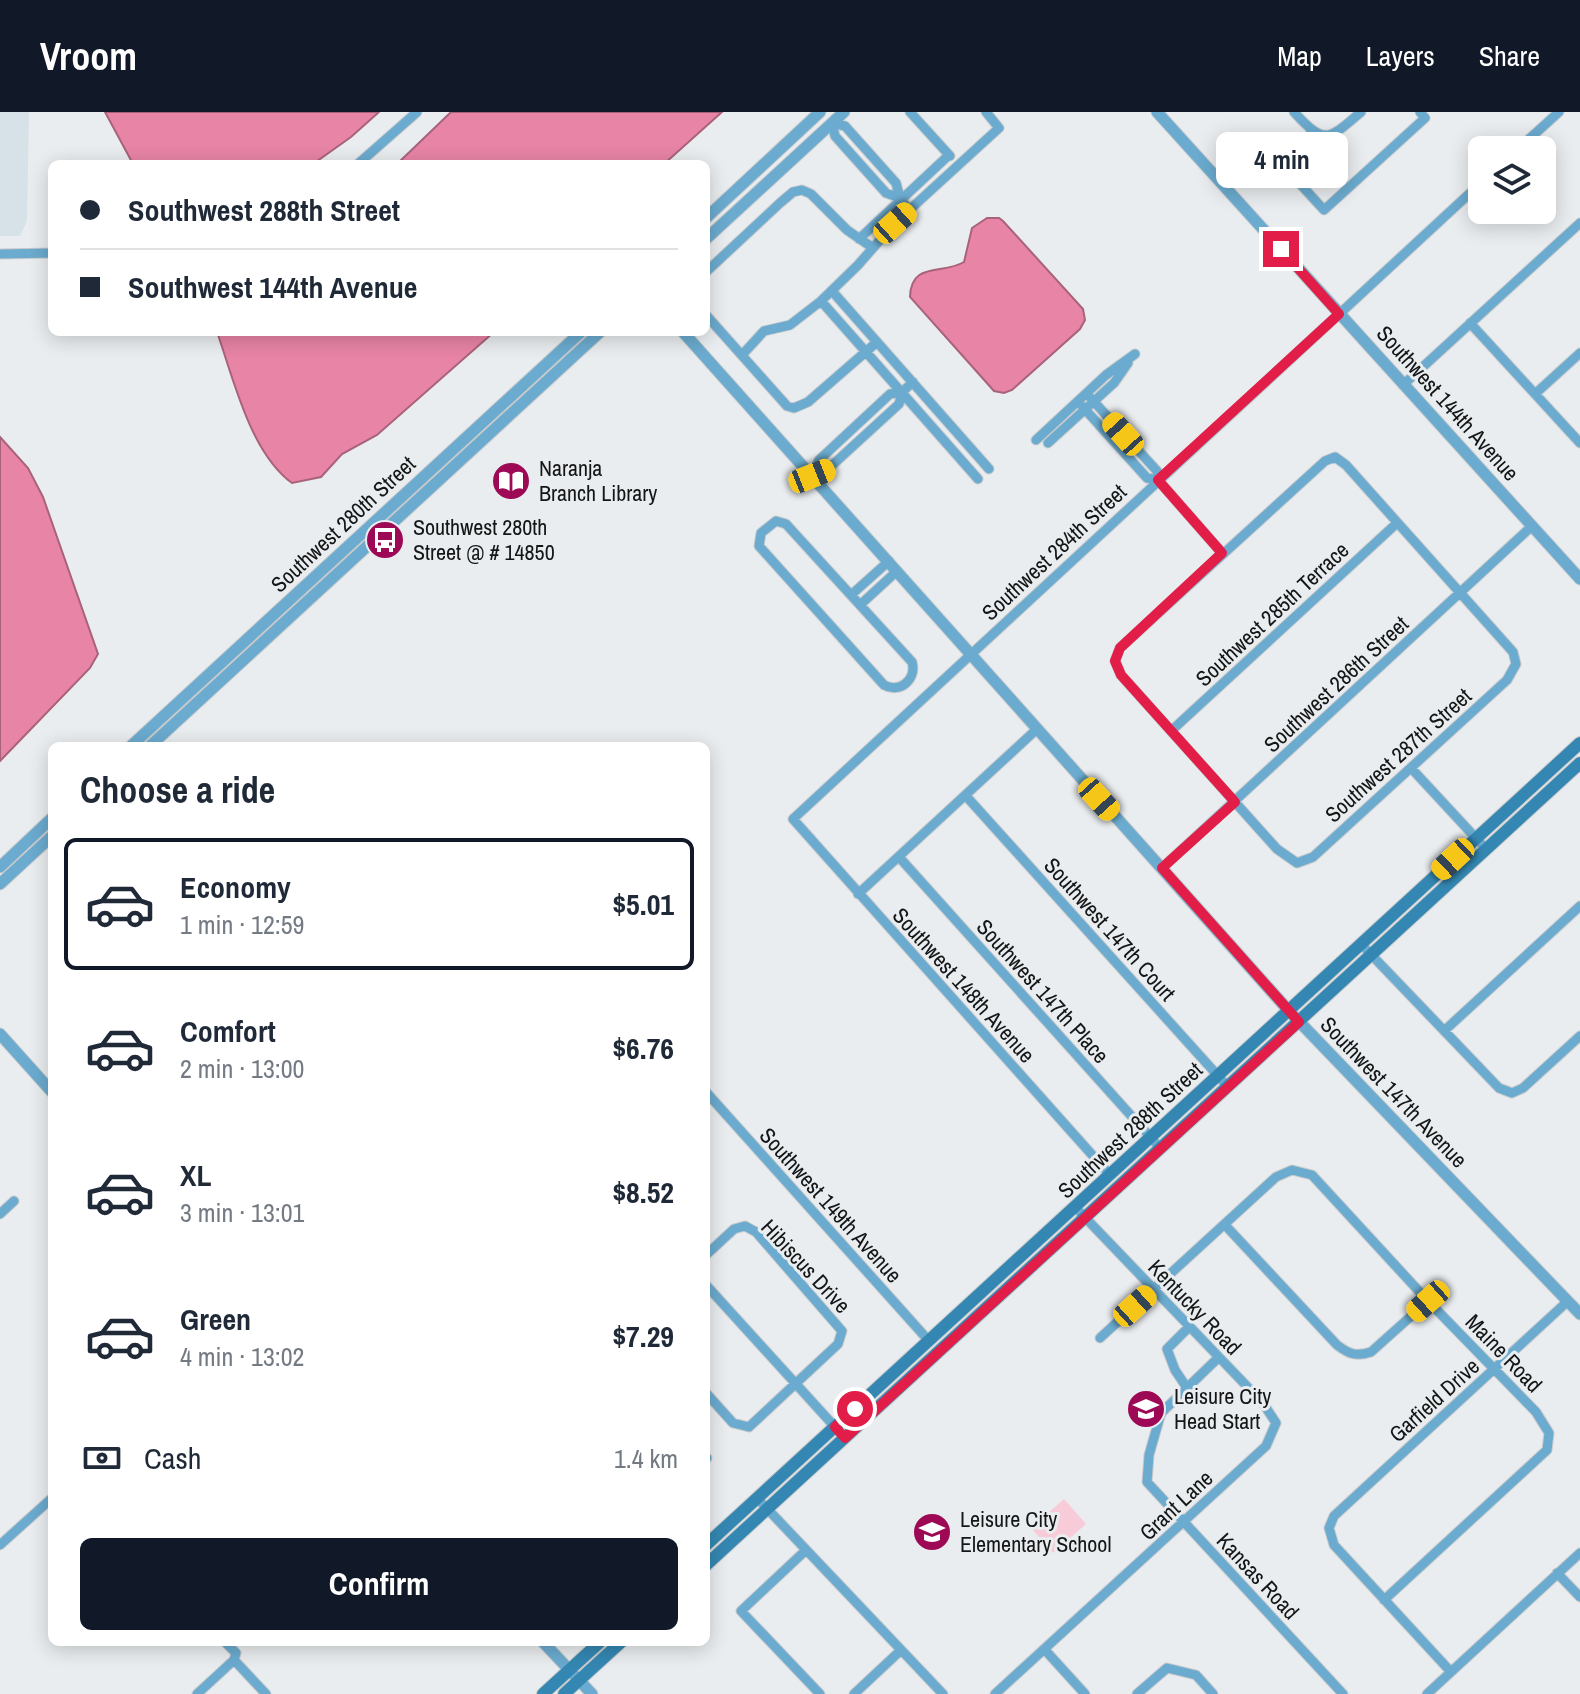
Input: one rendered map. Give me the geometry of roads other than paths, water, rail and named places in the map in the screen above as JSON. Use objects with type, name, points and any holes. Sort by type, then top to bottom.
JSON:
[{"type":"main road","name":"Southwest 288th Street","points":[[710,1541],[1580,743]]},
{"type":"main road","name":"Southwest 288th Street","points":[[710,1561],[1580,763]]},
{"type":"main road","points":[[564,1694],[574,1675],[597,1646]]},
{"type":"main road","points":[[543,1694],[615,1646]]},
{"type":"street","points":[[363,160],[417,112]]},
{"type":"street","points":[[710,214],[822,112],[832,123],[845,126],[896,183],[900,198],[909,210]]},
{"type":"street","points":[[710,235],[844,112]]},
{"type":"street","points":[[910,112],[958,165]]},
{"type":"street","points":[[742,355],[764,331],[790,325],[821,301],[909,210],[999,128],[986,112]]},
{"type":"street","name":"Southwest 144th Avenue","points":[[1157,112],[1580,579]]},
{"type":"street","points":[[1294,112],[1312,132],[1325,136],[1335,134],[1361,112]]},
{"type":"street","points":[[1312,132],[1280,162],[1324,210],[1425,118],[1420,112]]},
{"type":"street","points":[[1532,136],[1559,112]]},
{"type":"street","points":[[859,239],[949,155]]},
{"type":"street","points":[[710,268],[780,203],[793,192],[802,190],[811,194],[859,239],[873,248]]},
{"type":"street","name":"Southwest 284th Street","points":[[793,819],[1468,195]]},
{"type":"street","points":[[1403,385],[1580,223]]},
{"type":"street","points":[[0,254],[48,253]]},
{"type":"street","points":[[832,291],[989,469]]},
{"type":"street","points":[[821,301],[978,479]]},
{"type":"street","points":[[710,319],[787,406],[794,408],[808,402],[877,342]]},
{"type":"street","points":[[1470,323],[1580,443]]},
{"type":"street","name":"Southwest 280th Street","points":[[136,742],[198,693],[344,560],[577,336]]},
{"type":"street","name":"Southwest 280th Street","points":[[399,508],[595,336]]},
{"type":"street","name":"Southwest 147th Avenue","points":[[687,336],[1299,1022],[1573,1300],[1580,1314]]},
{"type":"street","points":[[1535,394],[1580,353]]},
{"type":"street","points":[[1036,440],[1078,402],[1091,398],[1114,383],[1135,354],[1091,398],[1086,410],[1048,443]]},
{"type":"street","points":[[812,476],[819,460],[890,394],[902,392],[913,382]]},
{"type":"street","points":[[1091,398],[1157,471],[1158,480],[1222,553]]},
{"type":"street","points":[[1078,402],[1147,478],[1158,480]]},
{"type":"street","points":[[1235,802],[1121,675],[1115,661],[1120,648],[1222,553],[1325,461],[1335,457],[1346,465],[1460,594]]},
{"type":"street","points":[[776,521],[786,524],[851,595],[912,662],[914,669],[911,677],[900,688],[884,685],[759,546],[761,533],[776,521]]},
{"type":"street","name":"Southwest 285th Terrace","points":[[1171,731],[1397,523]]},
{"type":"street","name":"Southwest 286th Street","points":[[1162,868],[1532,526]]},
{"type":"street","points":[[851,595],[889,561]]},
{"type":"street","points":[[860,605],[897,571]]},
{"type":"street","name":"Southwest 287th Street","points":[[1235,802],[1277,849],[1297,863],[1313,857],[1507,680],[1516,664],[1513,652],[1460,594]]},
{"type":"street","name":"Southwest 280th Street","points":[[154,742],[198,693]]},
{"type":"street","points":[[858,894],[1037,729]]},
{"type":"street","points":[[1411,768],[1486,849]]},
{"type":"street","name":"Southwest 147th Court","points":[[966,796],[1228,1087]]},
{"type":"street","name":"Southwest 148th Avenue","points":[[793,819],[1110,1175]]},
{"type":"street","points":[[0,867],[48,822]]},
{"type":"street","points":[[37,832],[48,838]]},
{"type":"street","points":[[0,884],[48,840]]},
{"type":"street","name":"Southwest 147th Place","points":[[899,857],[1161,1149]]},
{"type":"street","points":[[1444,1031],[1580,906]]},
{"type":"street","points":[[1361,944],[1499,1088],[1512,1093],[1523,1088],[1580,1036]]},
{"type":"street","points":[[0,1034],[48,1088]]},
{"type":"street","name":"Southwest 149th Avenue","points":[[710,1096],[929,1341]]},
{"type":"street","name":"Maine Road","points":[[1225,1225],[1276,1177],[1292,1170],[1312,1175],[1536,1412],[1549,1433],[1547,1450],[1384,1600]]},
{"type":"street","points":[[0,1214],[14,1201]]},
{"type":"street","name":"Kentucky Road","points":[[1075,1207],[1263,1403],[1276,1423],[1272,1436]]},
{"type":"street","points":[[1100,1338],[1225,1225],[1337,1345],[1349,1353],[1359,1356],[1371,1352],[1428,1301]]},
{"type":"street","name":"Hibiscus Drive","points":[[710,1251],[734,1229],[745,1226],[756,1232],[842,1331],[838,1344],[749,1427],[733,1423],[710,1397]]},
{"type":"street","points":[[710,1289],[845,1438]]},
{"type":"street","name":"Garfield Drive","points":[[1384,1600],[1334,1545],[1329,1528],[1334,1516],[1573,1300]]},
{"type":"street","points":[[1189,1327],[1167,1349],[1175,1370],[1187,1388],[1218,1358]]},
{"type":"street","name":"Kansas Road","points":[[1187,1388],[1161,1413],[1149,1455],[1147,1482],[1343,1694]]},
{"type":"street","name":"Grant Lane","points":[[995,1694],[1266,1446],[1272,1436]]},
{"type":"street","points":[[757,1498],[943,1694]]},
{"type":"street","points":[[0,1545],[48,1502]]},
{"type":"street","points":[[805,1551],[741,1611],[820,1694]]},
{"type":"street","points":[[1427,1694],[1580,1553]]},
{"type":"street","points":[[1557,1573],[1580,1597]]},
{"type":"street","points":[[1384,1600],[1451,1672]]},
{"type":"street","points":[[197,1694],[234,1660],[236,1653],[229,1646]]},
{"type":"street","points":[[547,1646],[592,1694]]},
{"type":"street","points":[[1045,1650],[1085,1694]]},
{"type":"street","points":[[854,1694],[900,1651]]},
{"type":"street","points":[[234,1660],[266,1694]]},
{"type":"street","points":[[1137,1694],[1167,1668],[1196,1675],[1213,1694]]},
{"type":"place","name":"Naranja Branch Library","points":[[511,481]]},
{"type":"place","name":"Southwest 280th Street @ # 14850","points":[[385,540]]},
{"type":"place","name":"Leisure City Head Start","points":[[1146,1409]]},
{"type":"place","name":"Leisure City Elementary School","points":[[932,1532]]}]
